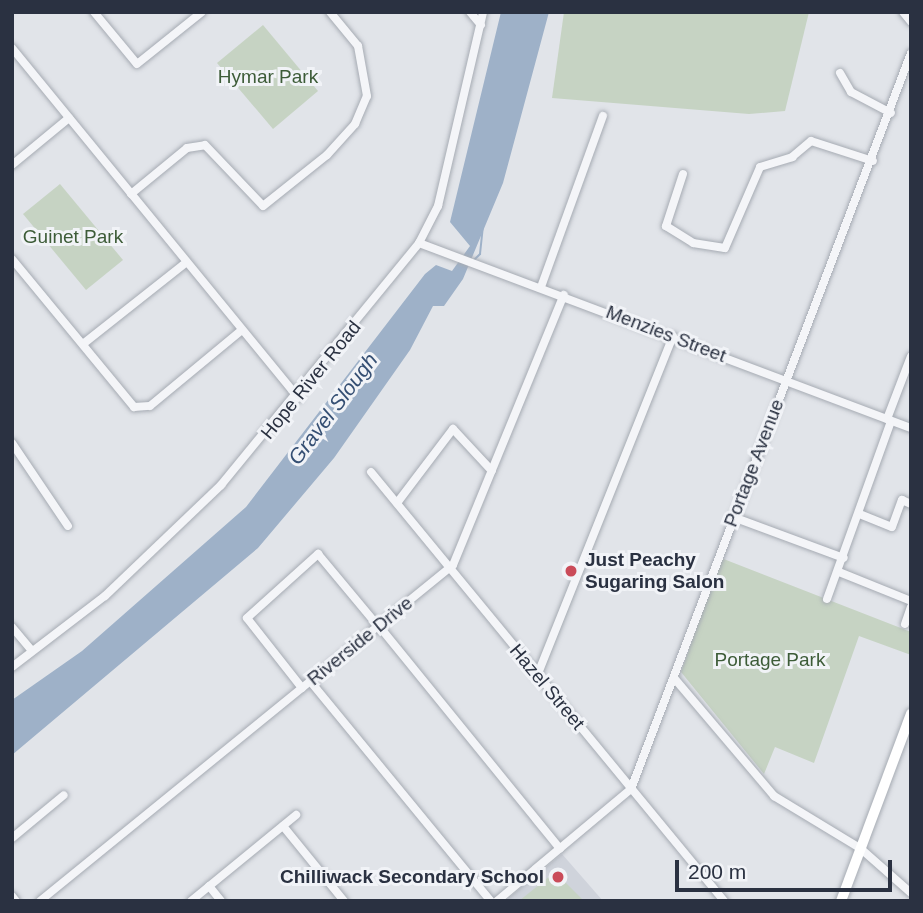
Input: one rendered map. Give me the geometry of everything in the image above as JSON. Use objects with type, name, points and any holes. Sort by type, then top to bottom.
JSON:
[{"type":"main road","points":[[841,901],[911,714]]},
{"type":"street","points":[[94,12],[137,64],[202,12]]},
{"type":"street","points":[[131,194],[187,148],[205,145],[263,206],[327,155],[355,124],[368,96],[358,46],[330,12]]},
{"type":"street","points":[[470,12],[481,25]]},
{"type":"street","name":"Hope River Road","points":[[12,667],[140,566],[298,398],[419,243],[438,206],[483,12]]},
{"type":"street","points":[[902,12],[911,22]]},
{"type":"street","points":[[13,51],[298,398]]},
{"type":"street","name":"Portage Avenue","points":[[497,901],[631,789],[786,379],[873,161],[911,53]]},
{"type":"street","points":[[840,73],[851,92],[891,113]]},
{"type":"street","points":[[541,287],[603,116]]},
{"type":"street","points":[[12,165],[69,118]]},
{"type":"street","points":[[683,174],[666,226],[693,243],[725,248],[760,167],[792,157],[811,141],[873,161]]},
{"type":"street","name":"Menzies Street","points":[[419,243],[564,295],[911,428]]},
{"type":"street","points":[[12,259],[134,407],[150,406],[242,330]]},
{"type":"street","points":[[83,344],[187,262]]},
{"type":"street","name":"Riverside Drive","points":[[40,901],[450,568],[564,295]]},
{"type":"street","points":[[537,676],[673,336]]},
{"type":"street","points":[[827,599],[862,514],[911,356]]},
{"type":"street","points":[[397,503],[453,429],[492,471]]},
{"type":"street","points":[[12,443],[68,526]]},
{"type":"street","name":"Hazel Street","points":[[371,472],[724,901]]},
{"type":"street","points":[[862,514],[892,527],[902,500],[911,504]]},
{"type":"street","points":[[733,517],[844,558]]},
{"type":"street","points":[[302,688],[247,618],[318,554],[560,849]]},
{"type":"street","points":[[839,572],[911,601]]},
{"type":"street","points":[[905,624],[911,607]]},
{"type":"street","points":[[12,627],[32,651]]},
{"type":"street","points":[[674,678],[774,796],[860,848],[911,894]]},
{"type":"street","points":[[310,681],[491,901]]},
{"type":"street","points":[[12,838],[64,794]]},
{"type":"street","points":[[191,901],[296,815]]},
{"type":"street","points":[[283,825],[344,901]]},
{"type":"street","points":[[209,886],[220,901]]},
{"type":"street","points":[[12,896],[16,901]]},
{"type":"shaded area","name":"Chilliwack Secondary School","points":[[562,854],[603,901],[505,901]]},
{"type":"green space","points":[[564,12],[809,12],[785,111],[749,114],[552,98]]},
{"type":"green space","name":"Hymar Park","points":[[263,25],[318,91],[273,129],[217,63]]},
{"type":"green space","name":"Guinet Park","points":[[60,184],[123,260],[86,290],[23,214]]},
{"type":"green space","name":"Portage Park","points":[[721,558],[911,632],[911,655],[859,636],[814,763],[775,747],[764,774],[681,672]]},
{"type":"green space","points":[[555,872],[584,901],[519,901]]},
{"type":"water","points":[[501,12],[549,12],[503,183],[463,279],[444,306],[433,306],[410,350],[334,458],[258,548],[12,755],[12,700],[82,651],[246,507],[425,274],[436,265],[452,271],[470,246],[450,222]]},
{"type":"waterway","name":"Gravel Slough","points":[[473,261],[480,254],[483,224]]},
{"type":"place","name":"Just Peachy Sugaring Salon","points":[[571,571]]},
{"type":"place","name":"Chilliwack Secondary School","points":[[558,877]]}]
